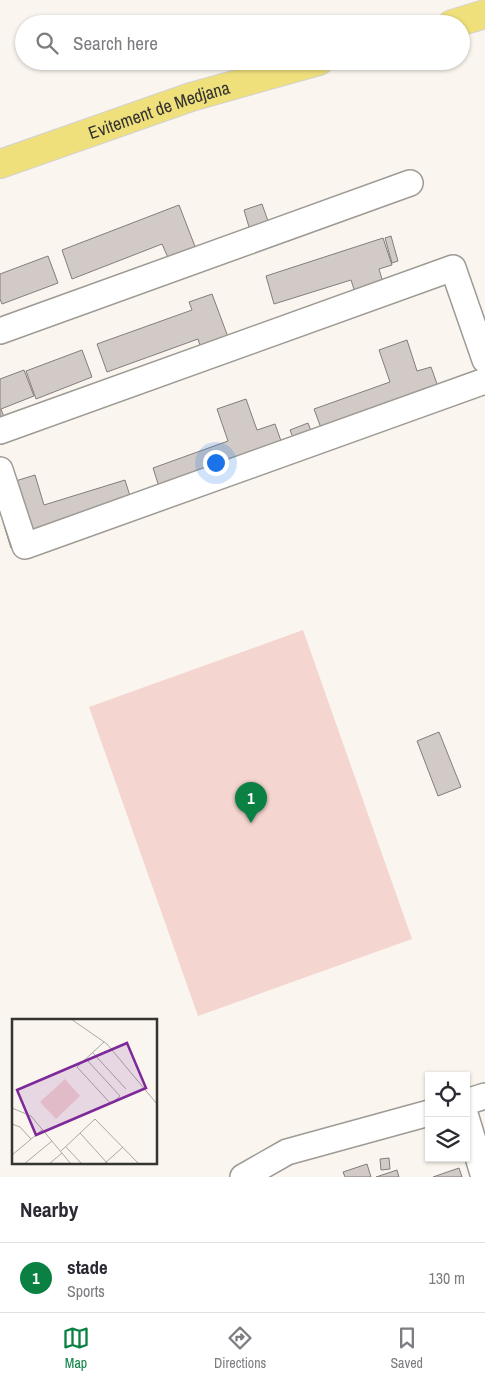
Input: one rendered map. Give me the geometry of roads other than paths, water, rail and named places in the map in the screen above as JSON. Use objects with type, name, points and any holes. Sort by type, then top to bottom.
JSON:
[{"type":"main road","points":[[470,19],[485,14]]},
{"type":"main road","name":"Evitement de Medjana","points":[[0,164],[191,97],[286,70]]},
{"type":"street","points":[[0,331],[410,183]]},
{"type":"street","points":[[0,431],[453,268],[485,360]]},
{"type":"street","points":[[0,470],[25,546],[485,381]]},
{"type":"street","points":[[470,1101],[485,1096]]},
{"type":"street","points":[[243,1177],[287,1152],[425,1114]]},
{"type":"street","points":[[470,1130],[484,1177]]},
{"type":"place","name":"stade","points":[[251,823]]}]
